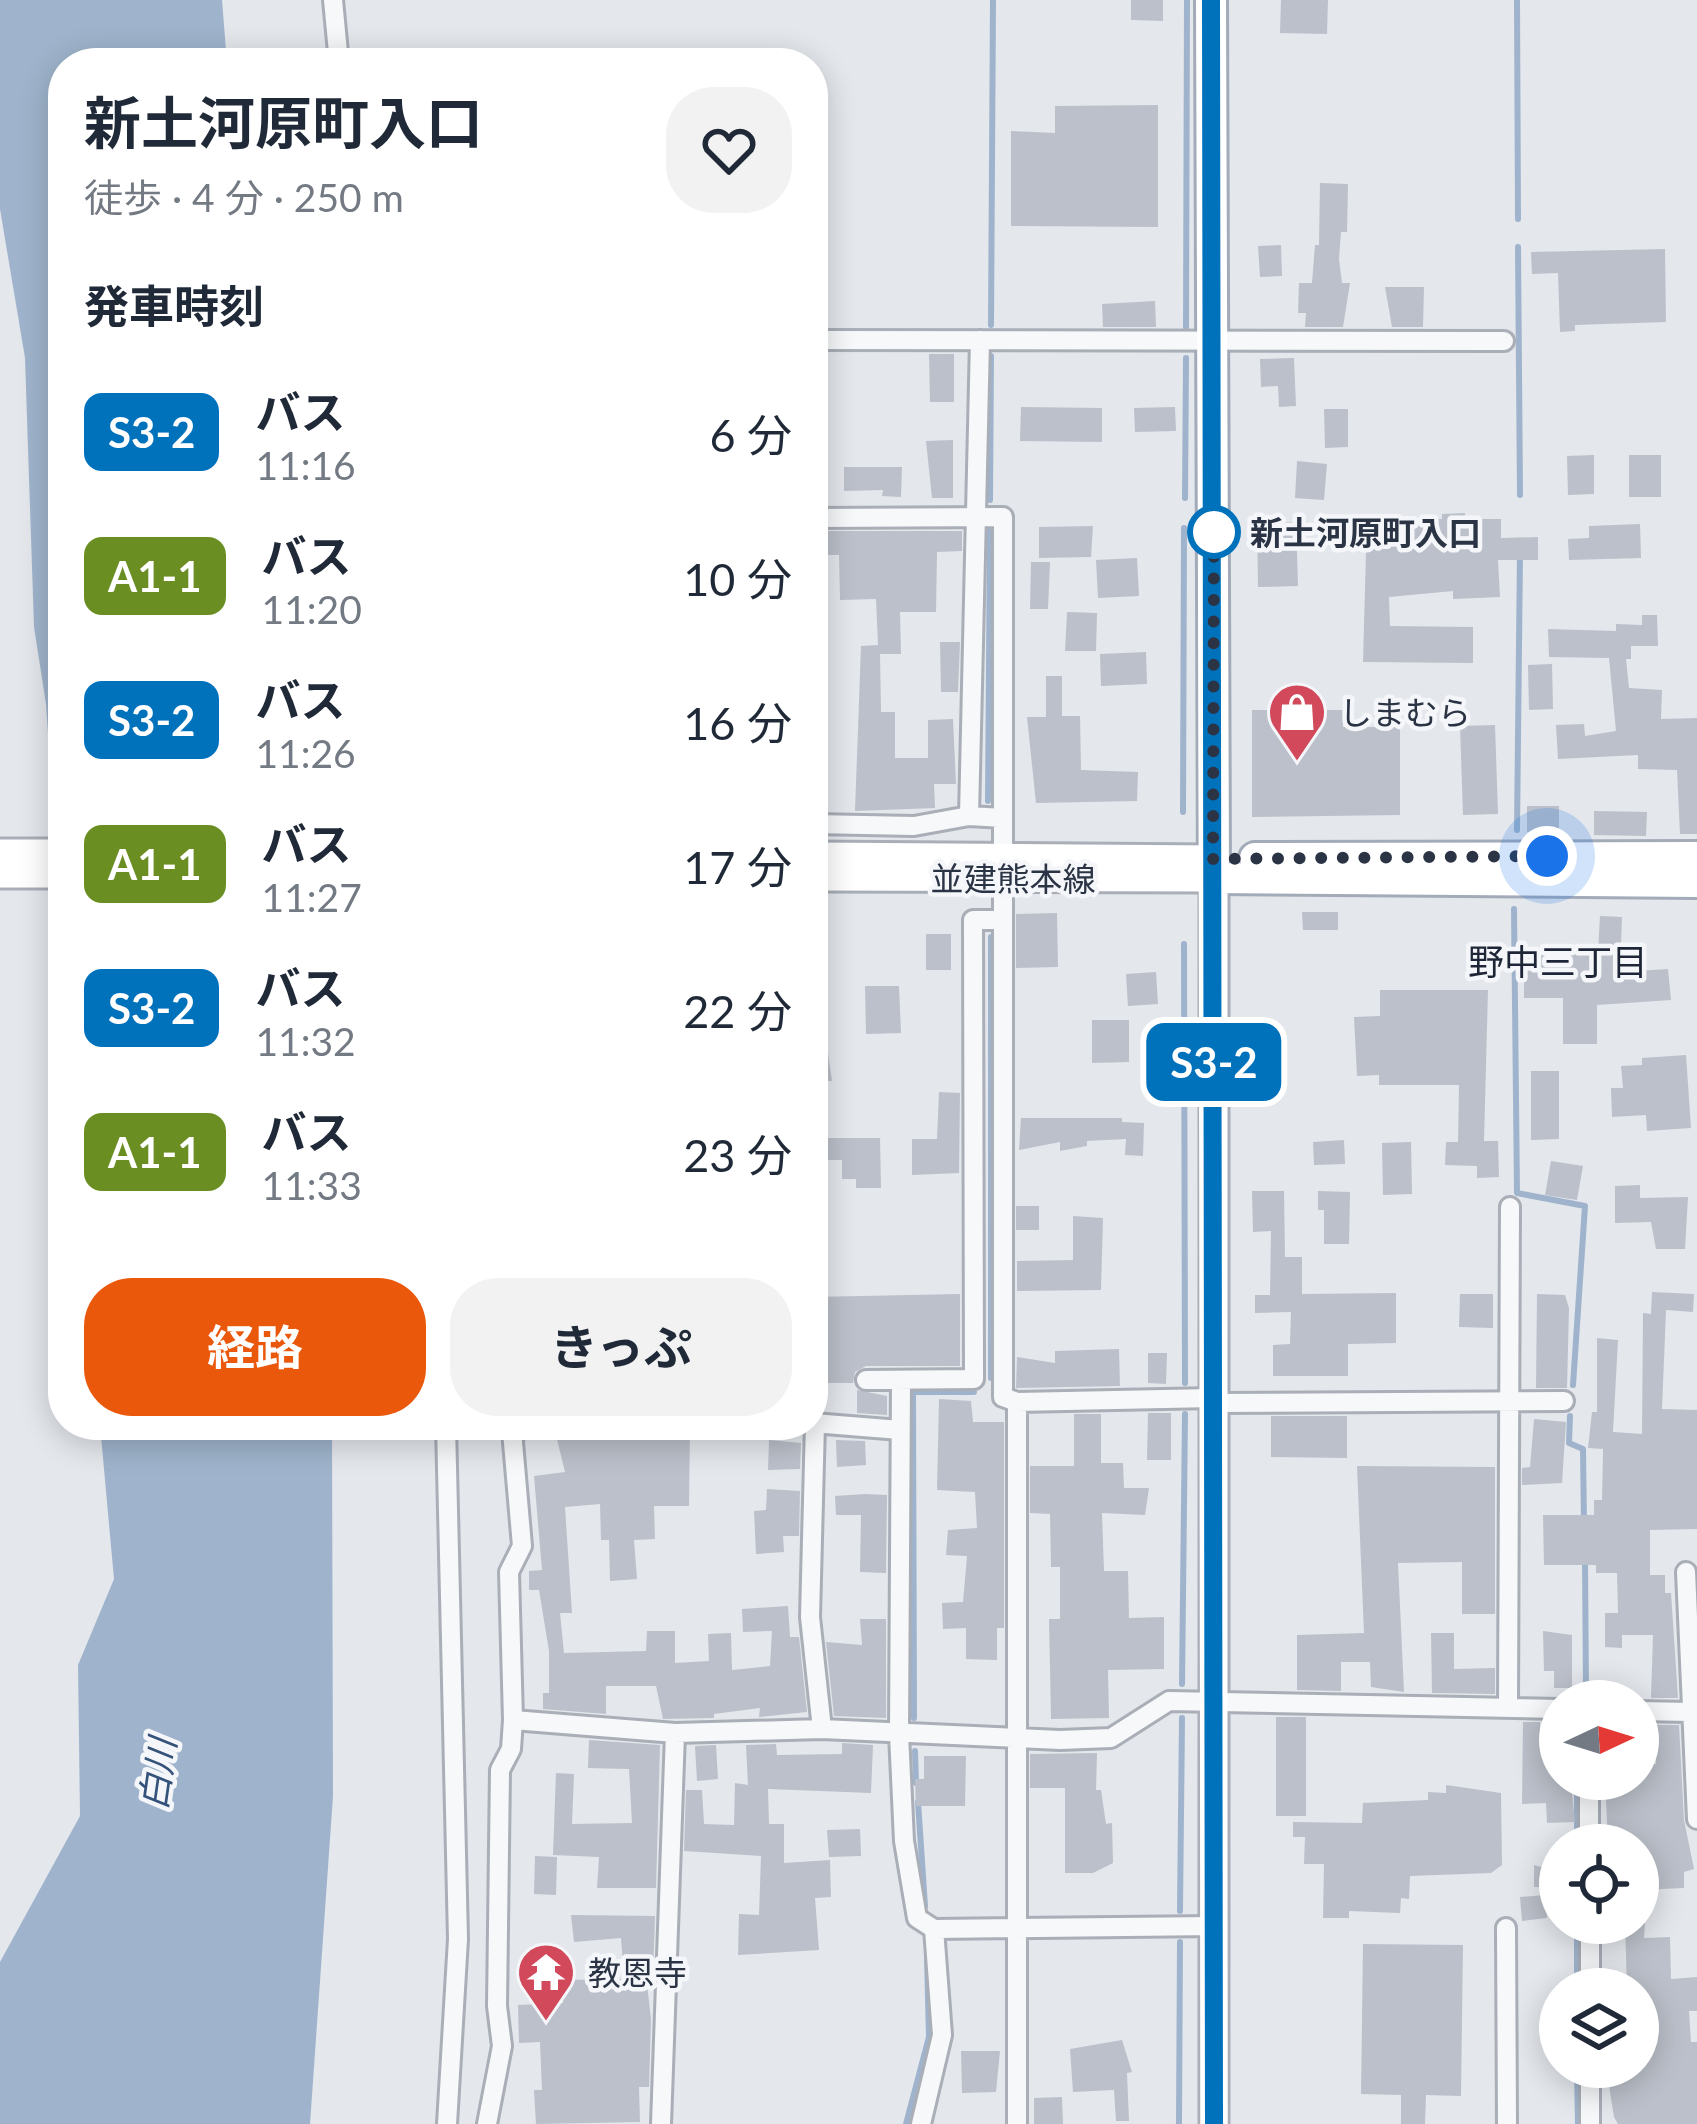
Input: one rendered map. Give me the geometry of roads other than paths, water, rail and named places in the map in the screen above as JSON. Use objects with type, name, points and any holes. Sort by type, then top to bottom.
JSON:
[{"type":"main road","points":[[1211,0],[1216,342],[1214,868]]},
{"type":"main road","points":[[1214,868],[1697,857]]},
{"type":"main road","points":[[1214,868],[1697,882]]},
{"type":"street","points":[[334,0],[338,48]]},
{"type":"street","points":[[828,340],[1504,341]]},
{"type":"street","points":[[968,816],[980,340]]},
{"type":"street","points":[[828,518],[1003,517],[1017,2124]]},
{"type":"street","points":[[828,824],[914,826],[968,816],[1003,818]]},
{"type":"street","points":[[0,853],[48,853]]},
{"type":"street","name":"並建熊本線","points":[[828,858],[918,867],[1214,868]]},
{"type":"street","name":"並建熊本線","points":[[828,876],[918,867]]},
{"type":"street","points":[[1214,868],[1214,2124]]},
{"type":"street","points":[[0,874],[48,874]]},
{"type":"street","points":[[1003,920],[973,920],[974,1379],[984,1396],[1564,1401]]},
{"type":"street","points":[[1508,1708],[1510,1207]]},
{"type":"street","points":[[866,1380],[974,1379]]},
{"type":"street","points":[[901,1380],[899,1734],[904,1840],[917,1918],[934,1929],[1215,1926]]},
{"type":"street","points":[[828,1424],[901,1430]]},
{"type":"street","points":[[446,1440],[458,1939],[447,2124]]},
{"type":"street","points":[[487,2124],[502,2046],[497,2006],[500,1770],[511,1749],[513,1720],[509,1572],[522,1546],[512,1440]]},
{"type":"street","points":[[814,1440],[810,1617],[822,1729]]},
{"type":"street","points":[[1686,1572],[1697,1819]]},
{"type":"street","points":[[513,1720],[675,1733],[822,1729],[1016,1740],[1111,1738],[1168,1701],[1539,1709]]},
{"type":"street","points":[[1659,1711],[1690,1712]]},
{"type":"street","points":[[661,2124],[675,1733]]},
{"type":"street","points":[[1506,1928],[1507,2124]]},
{"type":"street","points":[[921,2124],[942,2035],[934,1929]]},
{"type":"street","points":[[1590,2088],[1590,2124]]},
{"type":"water","points":[[0,0],[222,0],[226,48],[48,48],[48,733],[34,627],[25,358],[0,209]]},
{"type":"water","name":"白川","points":[[101,1440],[332,1440],[333,1796],[310,2124],[0,2124],[0,1962],[80,1816],[78,1665],[114,1579]]},
{"type":"waterway","points":[[991,325],[993,0]]},
{"type":"waterway","points":[[1186,327],[1187,0]]},
{"type":"waterway","points":[[1517,0],[1518,219]]},
{"type":"waterway","points":[[1518,247],[1520,495]]},
{"type":"waterway","points":[[990,500],[991,356]]},
{"type":"waterway","points":[[1185,498],[1186,358]]},
{"type":"waterway","points":[[1183,812],[1184,528]]},
{"type":"waterway","points":[[988,801],[990,531]]},
{"type":"waterway","points":[[1517,830],[1520,553]]},
{"type":"waterway","points":[[1514,909],[1517,1193],[1585,1206],[1573,1385]]},
{"type":"waterway","points":[[991,937],[991,1378]]},
{"type":"waterway","points":[[1184,944],[1185,1383]]},
{"type":"waterway","points":[[914,1718],[913,1392],[974,1392]]},
{"type":"waterway","points":[[1182,1684],[1185,1414]]},
{"type":"waterway","points":[[1570,1416],[1569,1443],[1583,1449],[1584,1523]]},
{"type":"waterway","points":[[1585,1560],[1586,1680]]},
{"type":"waterway","points":[[1180,1911],[1182,1718]]},
{"type":"waterway","points":[[915,1751],[916,1783]]},
{"type":"waterway","points":[[1577,1800],[1577,1824]]},
{"type":"waterway","points":[[918,1802],[925,1906]]},
{"type":"waterway","points":[[1179,2124],[1180,1942]]},
{"type":"waterway","points":[[1577,1944],[1577,1968]]},
{"type":"waterway","points":[[906,2124],[929,2037],[927,1957]]},
{"type":"waterway","points":[[1577,2088],[1578,2124]]},
{"type":"place","name":"新土河原町入口","points":[[1214,532]]},
{"type":"place","name":"しまむら","points":[[1297,763]]},
{"type":"place","name":"教恩寺","points":[[546,2023]]},
{"type":"district","name":"野中三丁目","points":[[1558,961]]}]
